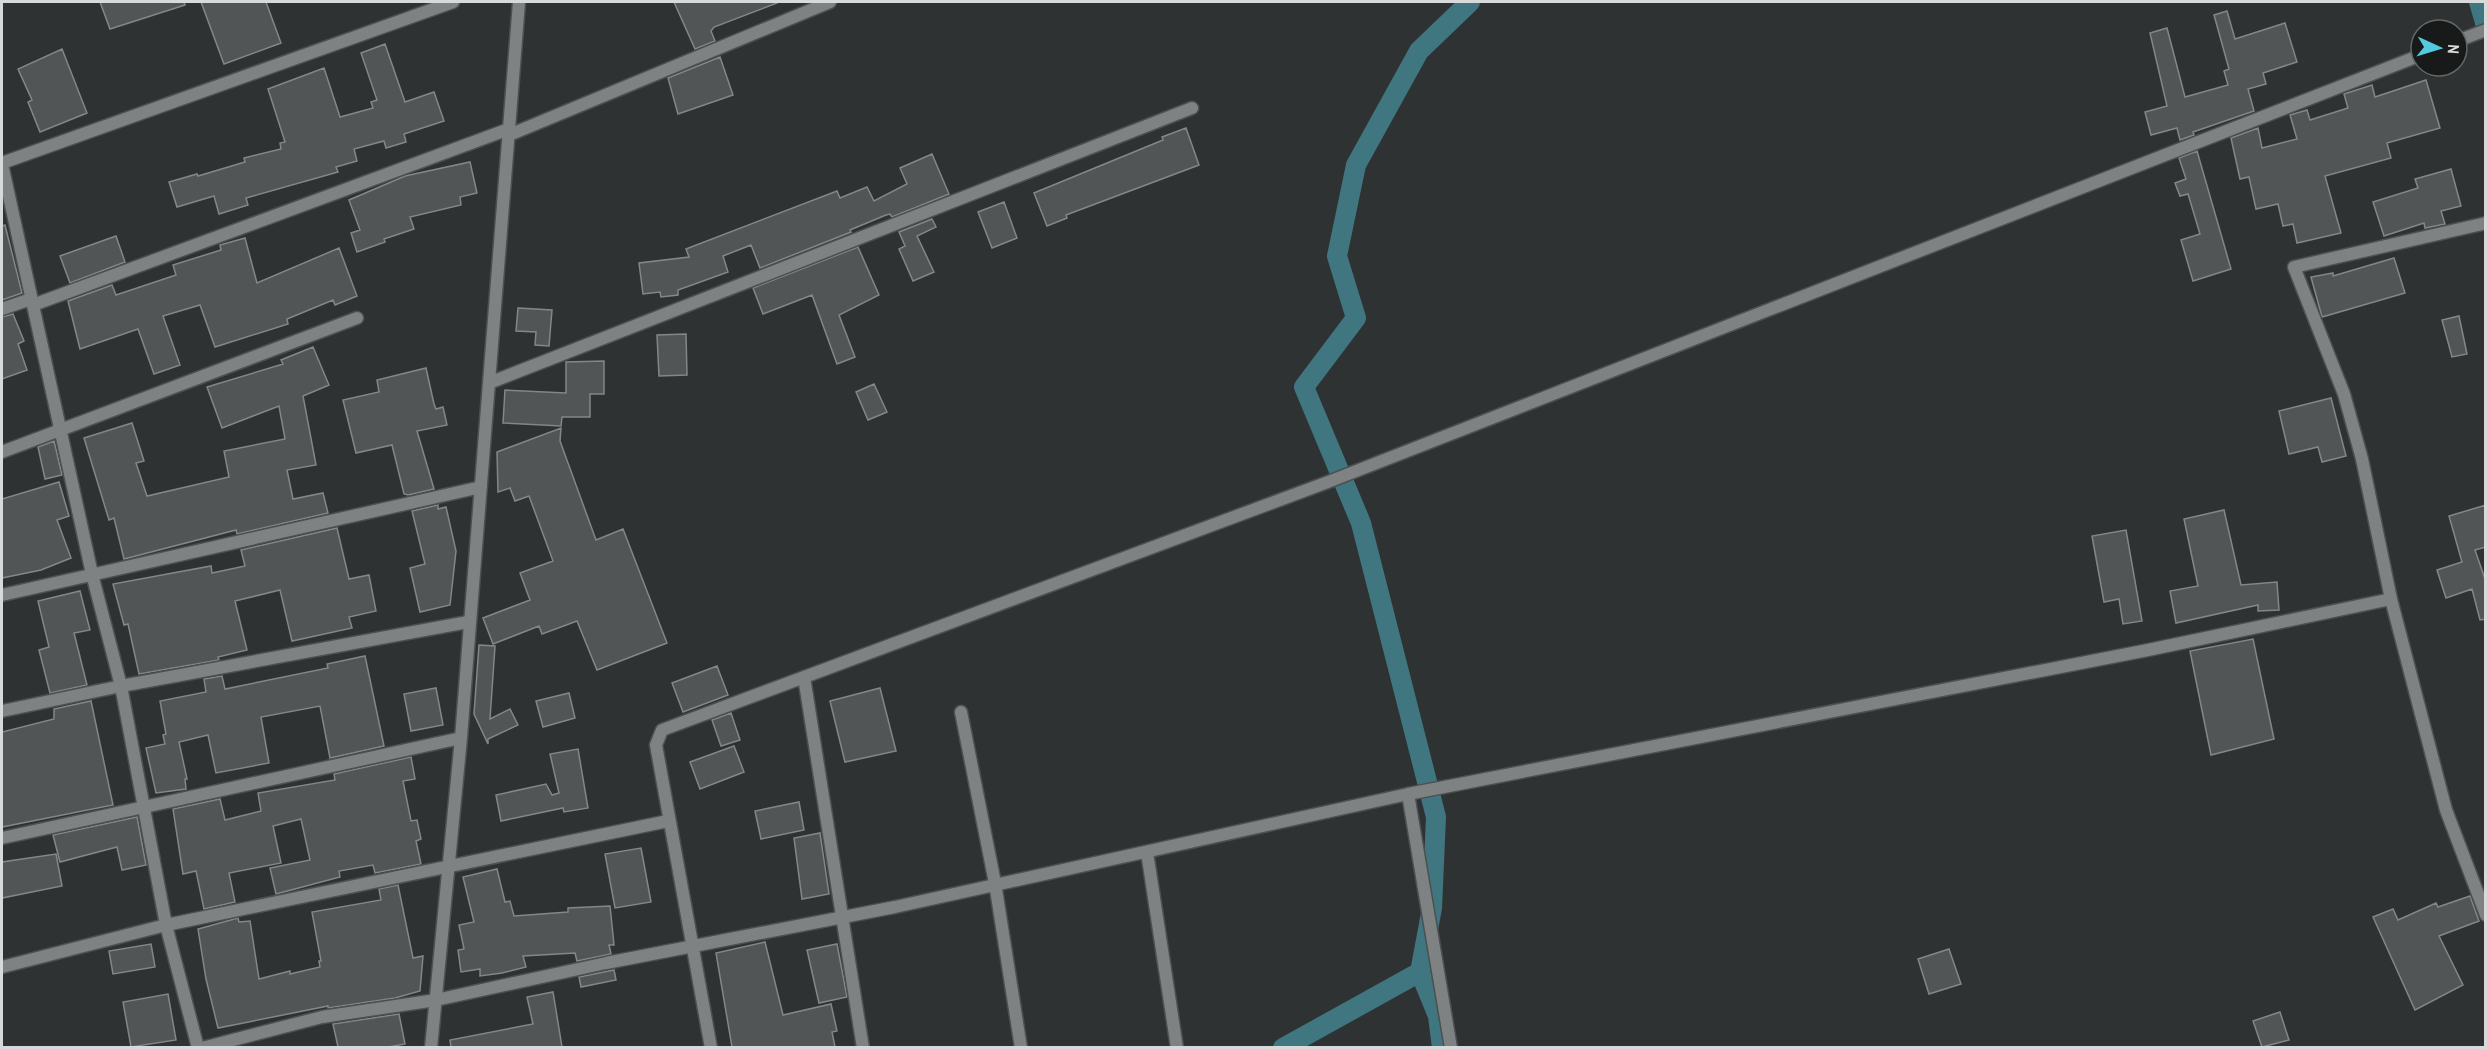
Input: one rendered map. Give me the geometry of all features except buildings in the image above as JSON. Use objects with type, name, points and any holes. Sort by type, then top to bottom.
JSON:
[{"type":"street","points":[[198,1047],[166,925],[145,806],[120,686],[92,574],[2,164],[453,2]]},
{"type":"street","points":[[431,1047],[461,738],[468,622],[481,487],[519,2]]},
{"type":"street","points":[[2,309],[32,302],[509,132],[830,2]]},
{"type":"street","points":[[2469,37],[2486,30]]},
{"type":"street","points":[[711,1047],[668,821],[656,745],[662,730],[1328,482],[2409,60]]},
{"type":"street","points":[[489,383],[1192,108]]},
{"type":"street","points":[[2486,223],[2294,267],[2344,394],[2362,459],[2391,599],[2446,810],[2486,915]]},
{"type":"street","points":[[2,452],[62,432],[357,318]]},
{"type":"street","points":[[2,595],[481,487]]},
{"type":"street","points":[[202,1047],[322,1017],[436,1000],[1147,852],[1408,794],[2148,650],[2391,599]]},
{"type":"street","points":[[2,711],[120,686],[468,622]]},
{"type":"street","points":[[804,677],[863,1047]]},
{"type":"street","points":[[961,712],[995,883],[1021,1047]]},
{"type":"street","points":[[2,838],[461,738]]},
{"type":"street","points":[[1408,794],[1452,1047]]},
{"type":"street","points":[[2,967],[166,925],[668,821]]},
{"type":"street","points":[[1147,852],[1177,1047]]},
{"type":"waterway","points":[[1442,1048],[1438,1016],[1420,972],[1432,908],[1436,817],[1361,523],[1304,387],[1356,318],[1337,256],[1356,165],[1419,51],[1470,2]]},
{"type":"waterway","points":[[2479,2],[2486,26]]},
{"type":"waterway","points":[[1283,1048],[1420,972]]}]
